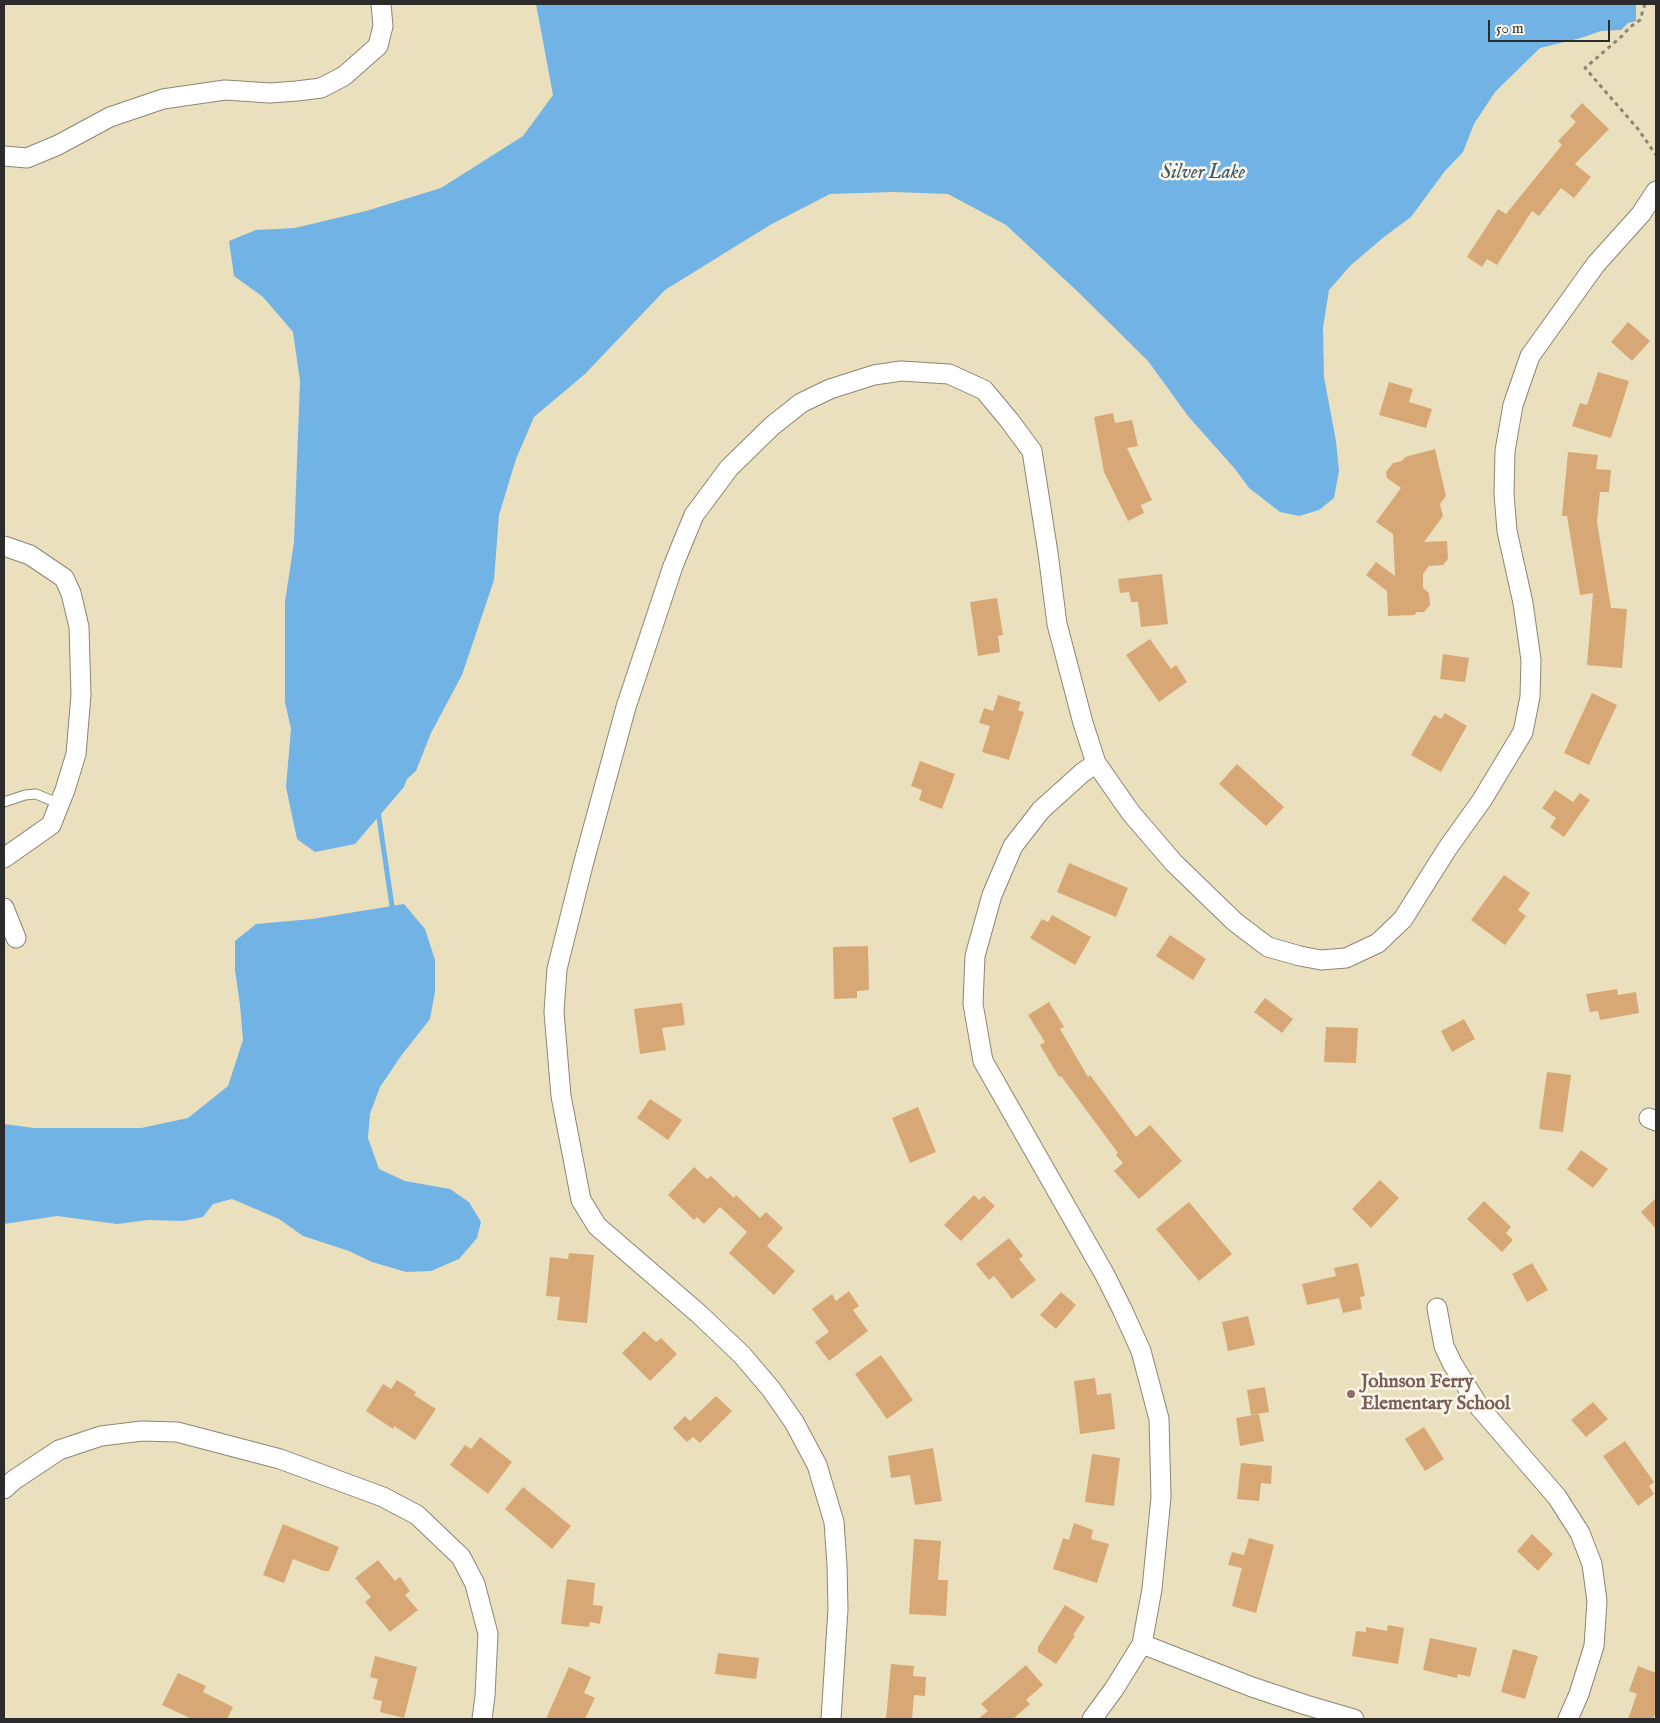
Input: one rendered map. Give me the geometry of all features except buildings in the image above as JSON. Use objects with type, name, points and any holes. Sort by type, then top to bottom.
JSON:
[{"type":"street","points":[[4,156],[27,158],[58,145],[110,117],[163,99],[224,90],[270,92],[321,88],[344,76],[378,46],[383,26],[381,4]]},
{"type":"street","points":[[831,1719],[838,1609],[837,1565],[834,1522],[817,1465],[794,1422],[771,1389],[742,1355],[699,1314],[597,1226],[581,1200],[561,1096],[554,1012],[557,969],[582,865],[626,707],[673,566],[694,515],[729,468],[772,426],[801,403],[830,389],[874,375],[902,371],[948,374],[984,390],[1032,451],[1057,624],[1096,763],[1131,812],[1174,863],[1234,922],[1268,947],[1321,960],[1346,958],[1378,943],[1403,919],[1446,849],[1482,800],[1523,732],[1530,697],[1531,660],[1523,602],[1508,531],[1504,494],[1505,451],[1513,405],[1530,356],[1596,264],[1641,214],[1656,191]]},
{"type":"street","points":[[4,546],[30,555],[64,578],[71,593],[79,627],[81,695],[76,754],[60,804],[51,825],[4,858]]},
{"type":"street","points":[[1092,1719],[1114,1689],[1142,1644],[1152,1589],[1161,1497],[1159,1419],[1141,1351],[1122,1309],[1105,1275],[983,1061],[973,1004],[975,956],[992,895],[1013,846],[1041,810],[1096,763]]},
{"type":"street","points":[[4,908],[16,938]]},
{"type":"street","points":[[1437,1308],[1444,1346],[1452,1363],[1480,1408],[1557,1497],[1580,1533],[1592,1564],[1596,1600],[1594,1646],[1579,1694],[1568,1719]]},
{"type":"street","points":[[4,1490],[14,1480],[60,1450],[101,1436],[142,1431],[177,1432],[280,1460],[383,1497],[417,1515],[461,1558],[475,1584],[488,1634],[482,1719]]},
{"type":"street","points":[[1142,1644],[1252,1687],[1354,1719]]},
{"type":"lane","points":[[4,802],[25,795],[36,794],[60,804]]},
{"type":"path","points":[[1646,4],[1640,20],[1584,68],[1638,129],[1656,155]]},
{"type":"water","name":"Silver Lake","points":[[536,4],[1636,4],[1636,21],[1628,23],[1621,30],[1601,31],[1540,48],[1495,92],[1474,124],[1463,152],[1445,171],[1411,217],[1351,265],[1329,290],[1323,328],[1324,377],[1336,441],[1339,471],[1334,498],[1319,510],[1299,516],[1280,512],[1249,488],[1235,469],[1188,416],[1148,361],[1006,225],[948,194],[894,192],[830,194],[770,225],[665,290],[585,374],[534,417],[516,459],[499,515],[494,580],[462,675],[431,733],[416,771],[407,779],[404,787],[355,844],[315,852],[297,839],[286,787],[291,729],[285,702],[285,602],[294,542],[300,381],[293,332],[263,297],[234,276],[229,241],[256,230],[295,228],[366,211],[441,188],[523,136],[553,95]]},
{"type":"water","points":[[404,904],[425,929],[435,960],[435,992],[430,1019],[380,1087],[370,1114],[368,1138],[379,1169],[405,1181],[450,1189],[469,1202],[481,1222],[477,1238],[459,1259],[431,1271],[406,1272],[372,1262],[349,1251],[303,1236],[279,1219],[232,1199],[213,1204],[203,1217],[183,1221],[148,1220],[117,1224],[57,1216],[4,1224],[4,1124],[34,1128],[141,1128],[188,1118],[228,1086],[243,1040],[235,970],[235,941],[256,924],[312,919]]},
{"type":"waterway","points":[[378,811],[392,906]]},
{"type":"place","name":"Johnson Ferry Elementary School","points":[[1351,1394]]}]
